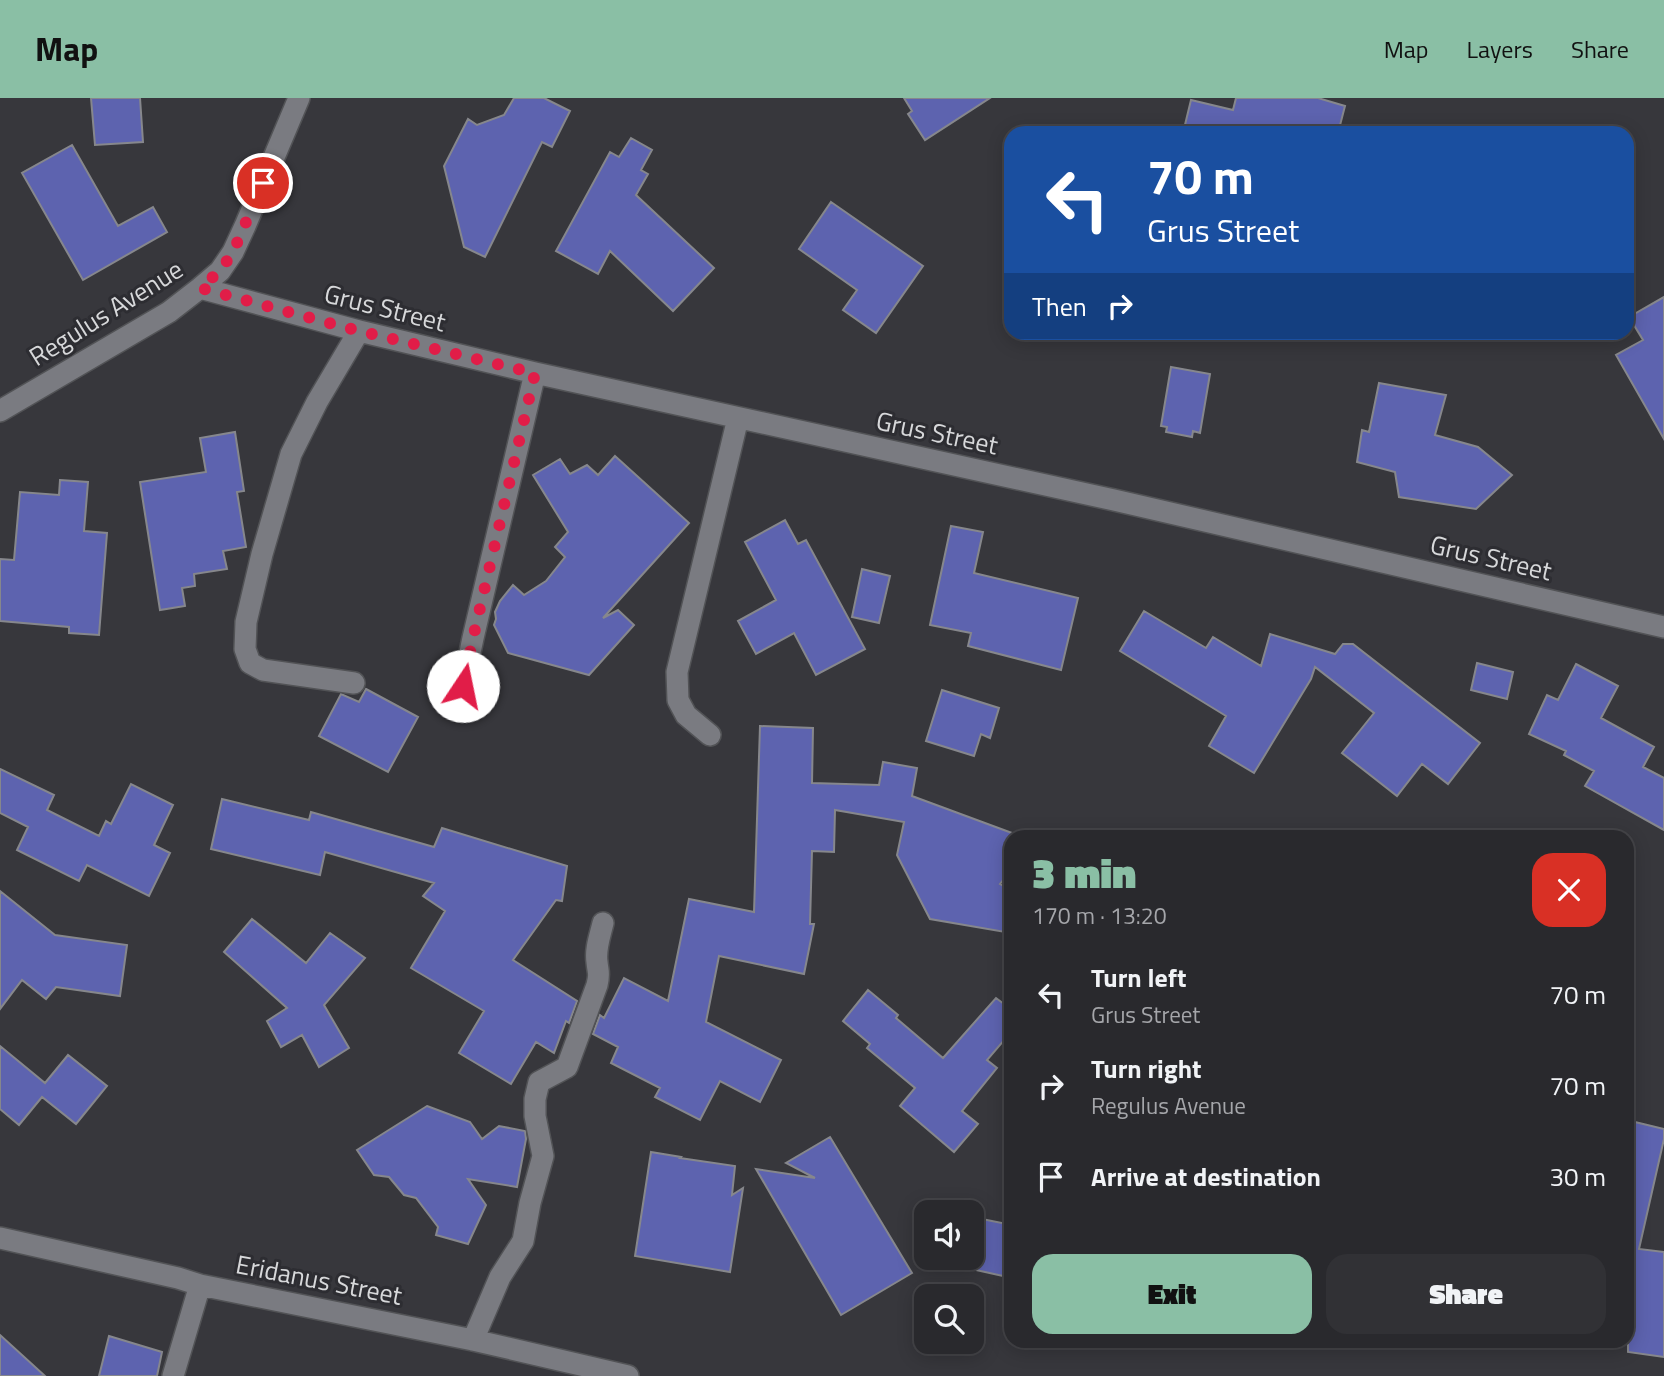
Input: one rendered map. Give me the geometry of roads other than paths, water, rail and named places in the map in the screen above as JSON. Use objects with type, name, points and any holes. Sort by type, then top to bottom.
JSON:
[{"type":"street","name":"Regulus Avenue","points":[[0,411],[169,312],[220,271],[233,252],[299,98]]},
{"type":"street","name":"Grus Street","points":[[200,288],[359,331],[535,373],[1127,503],[1664,626]]},
{"type":"street","points":[[354,683],[262,670],[250,663],[245,649],[246,622],[262,554],[291,454],[359,331]]},
{"type":"street","points":[[463,686],[535,373]]},
{"type":"street","points":[[710,735],[686,715],[678,700],[677,672],[738,418]]},
{"type":"street","points":[[473,1340],[500,1277],[523,1241],[542,1156],[535,1116],[538,1082],[567,1067],[597,985],[600,973],[597,947],[603,923]]},
{"type":"street","name":"Eridanus Street","points":[[0,1238],[200,1285],[473,1340],[628,1376]]},
{"type":"street","points":[[173,1376],[200,1285]]}]
